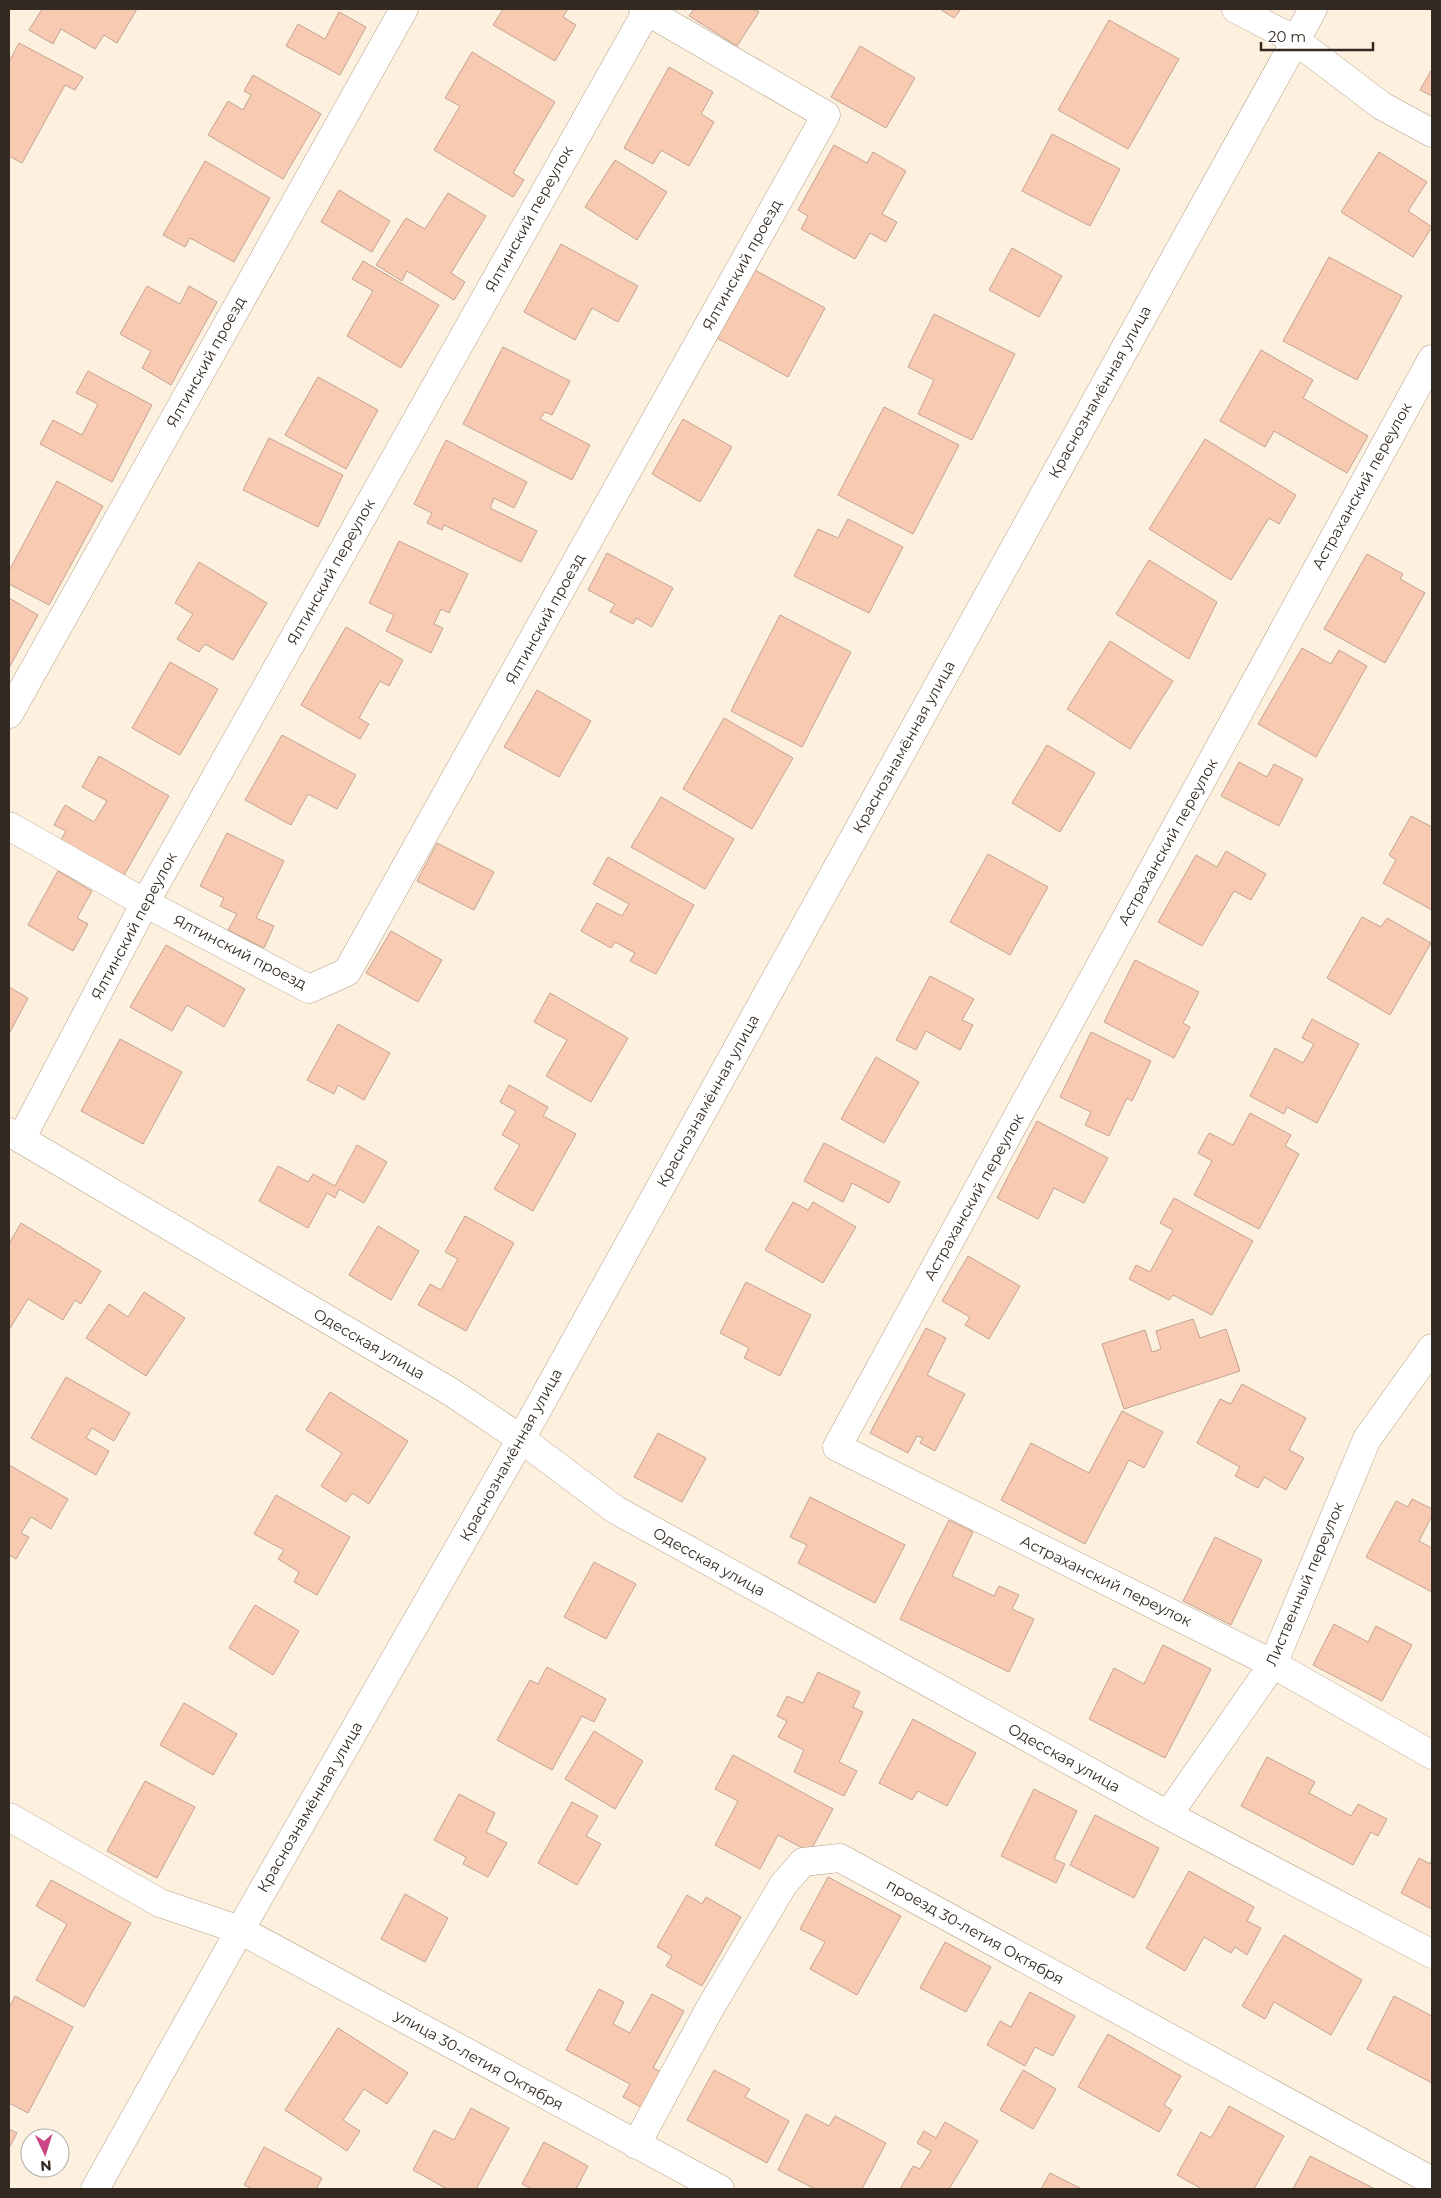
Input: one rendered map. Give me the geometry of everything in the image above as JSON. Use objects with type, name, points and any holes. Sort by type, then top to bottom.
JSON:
[{"type":"street","name":"Ялтинский проезд","points":[[9,714],[404,9]]},
{"type":"street","name":"Ялтинский проезд","points":[[9,826],[145,903],[309,989],[347,972],[826,115],[646,9]]},
{"type":"street","name":"Ялтинский переулок","points":[[15,1136],[646,9]]},
{"type":"street","points":[[1236,9],[1295,40],[1382,106],[1432,133]]},
{"type":"street","name":"Краснознамённая улица","points":[[95,2189],[240,1930],[521,1439],[1313,9]]},
{"type":"street","name":"Астраханский переулок","points":[[1432,359],[837,1447],[1273,1664],[1432,1755]]},
{"type":"street","name":"Одесская улица","points":[[15,1136],[451,1392],[521,1439],[616,1510],[1168,1815],[1432,1954]]},
{"type":"street","name":"Лиственный переулок","points":[[1168,1815],[1273,1664],[1367,1439],[1432,1348]]},
{"type":"street","name":"улица 30-летия Октября","points":[[9,1817],[160,1903],[240,1930],[720,2189]]},
{"type":"street","name":"проезд 30-летия Октября","points":[[636,2145],[709,2010],[783,1885],[803,1862],[840,1858],[1432,2181]]},
{"type":"building","points":[[42,9],[137,9],[117,43],[104,35],[95,49],[61,29],[53,44],[29,30]]},
{"type":"building","points":[[503,9],[568,9],[563,17],[576,25],[555,61],[493,25]]},
{"type":"building","points":[[694,9],[753,9],[759,12],[737,46],[689,16]]},
{"type":"building","points":[[940,9],[961,9],[954,18]]},
{"type":"building","points":[[339,12],[366,27],[340,75],[286,46],[298,24],[325,39]]},
{"type":"building","points":[[1109,20],[1179,59],[1128,149],[1058,110]]},
{"type":"building","points":[[19,43],[83,77],[75,90],[65,85],[22,163],[9,156],[9,62]]},
{"type":"building","points":[[860,46],[915,78],[886,128],[831,97]]},
{"type":"building","points":[[472,52],[555,102],[513,173],[524,180],[513,197],[434,150],[460,106],[445,98]]},
{"type":"building","points":[[669,67],[713,92],[701,114],[714,122],[689,166],[661,150],[653,164],[624,148]]},
{"type":"building","points":[[1432,69],[1432,96],[1420,90]]},
{"type":"building","points":[[253,75],[321,114],[283,179],[208,135],[228,101],[243,110],[251,95],[244,91]]},
{"type":"building","points":[[1052,134],[1120,169],[1090,226],[1022,191]]},
{"type":"building","points":[[834,145],[867,163],[873,152],[906,171],[882,214],[897,222],[886,242],[870,233],[855,259],[801,229],[808,216],[798,210]]},
{"type":"building","points":[[1379,152],[1427,182],[1408,211],[1432,227],[1413,257],[1341,212]]},
{"type":"building","points":[[615,160],[667,192],[637,240],[585,207]]},
{"type":"building","points":[[205,161],[270,198],[234,262],[190,238],[185,247],[163,235]]},
{"type":"building","points":[[339,190],[390,221],[372,252],[321,222]]},
{"type":"building","points":[[448,193],[486,216],[451,273],[465,282],[454,300],[407,271],[402,281],[376,265],[406,218],[425,229]]},
{"type":"building","points":[[561,244],[638,286],[618,322],[592,308],[575,340],[524,312]]},
{"type":"building","points":[[1012,248],[1062,276],[1039,317],[989,290]]},
{"type":"building","points":[[1329,257],[1402,296],[1357,380],[1283,341]]},
{"type":"building","points":[[363,261],[439,305],[401,368],[347,336],[373,291],[352,279]]},
{"type":"building","points":[[753,269],[825,308],[788,377],[715,337]]},
{"type":"building","points":[[147,286],[180,304],[189,286],[217,302],[171,385],[142,368],[151,351],[120,334]]},
{"type":"building","points":[[934,314],[1015,354],[972,440],[918,414],[934,380],[908,367]]},
{"type":"building","points":[[503,347],[570,381],[552,415],[545,412],[540,419],[590,445],[572,480],[463,424]]},
{"type":"building","points":[[1261,350],[1313,380],[1303,398],[1368,436],[1347,473],[1274,431],[1265,447],[1220,421]]},
{"type":"building","points":[[88,371],[152,405],[112,482],[40,444],[53,420],[82,435],[98,404],[76,393]]},
{"type":"building","points":[[318,377],[378,410],[346,469],[285,435]]},
{"type":"building","points":[[884,407],[959,445],[913,534],[838,495]]},
{"type":"building","points":[[683,419],[732,447],[700,502],[652,474]]},
{"type":"building","points":[[269,438],[343,475],[318,527],[243,490]]},
{"type":"building","points":[[1205,439],[1296,495],[1279,524],[1269,518],[1231,580],[1149,529]]},
{"type":"building","points":[[446,440],[527,482],[514,508],[494,498],[490,508],[537,531],[521,562],[444,525],[442,530],[427,523],[432,513],[414,504]]},
{"type":"building","points":[[57,481],[103,506],[49,605],[9,584],[9,571]]},
{"type":"building","points":[[848,519],[903,547],[869,613],[794,576],[818,529],[838,538]]},
{"type":"building","points":[[399,541],[468,574],[449,613],[441,609],[434,624],[443,628],[431,653],[386,631],[394,615],[369,603]]},
{"type":"building","points":[[607,553],[673,588],[652,627],[636,618],[633,624],[610,612],[615,604],[588,590]]},
{"type":"building","points":[[1367,554],[1403,574],[1400,579],[1425,593],[1385,663],[1324,629]]},
{"type":"building","points":[[1149,560],[1217,602],[1189,659],[1116,614]]},
{"type":"building","points":[[199,562],[267,603],[233,660],[205,644],[199,652],[177,639],[193,614],[175,603]]},
{"type":"building","points":[[9,598],[38,615],[9,668]]},
{"type":"building","points":[[780,615],[851,652],[802,747],[731,711]]},
{"type":"building","points":[[346,627],[403,660],[389,686],[380,681],[359,718],[369,724],[360,739],[301,705]]},
{"type":"building","points":[[1110,641],[1173,681],[1130,749],[1067,709]]},
{"type":"building","points":[[1302,648],[1331,664],[1339,650],[1367,666],[1316,757],[1258,724]]},
{"type":"building","points":[[170,662],[218,689],[180,755],[132,728]]},
{"type":"building","points":[[537,690],[591,721],[559,777],[504,747]]},
{"type":"building","points":[[724,718],[793,758],[752,829],[683,789]]},
{"type":"building","points":[[282,735],[356,775],[337,809],[308,794],[291,825],[245,800]]},
{"type":"building","points":[[1047,745],[1095,773],[1060,832],[1012,803]]},
{"type":"building","points":[[99,756],[169,796],[123,877],[60,842],[66,831],[54,825],[65,805],[94,822],[107,801],[82,787]]},
{"type":"building","points":[[1239,762],[1267,777],[1274,764],[1303,779],[1279,826],[1221,796]]},
{"type":"building","points":[[661,797],[734,839],[705,889],[631,847]]},
{"type":"building","points":[[1411,816],[1432,827],[1432,910],[1383,883],[1396,860],[1389,855]]},
{"type":"building","points":[[227,833],[284,861],[256,918],[274,926],[264,948],[228,930],[237,914],[220,906],[224,898],[200,886]]},
{"type":"building","points":[[437,843],[494,872],[474,910],[417,881]]},
{"type":"building","points":[[1226,851],[1266,874],[1251,900],[1234,891],[1202,946],[1158,922],[1196,855],[1217,867]]},
{"type":"building","points":[[988,854],[1048,887],[1010,955],[950,922]]},
{"type":"building","points":[[608,857],[694,905],[656,974],[630,961],[635,953],[615,942],[611,948],[581,931],[597,903],[622,916],[629,904],[593,884]]},
{"type":"building","points":[[58,871],[92,891],[77,918],[88,924],[73,951],[28,925]]},
{"type":"building","points":[[1362,917],[1381,927],[1387,918],[1431,943],[1390,1015],[1327,978]]},
{"type":"building","points":[[391,931],[442,960],[418,1002],[366,973]]},
{"type":"building","points":[[166,945],[245,989],[224,1027],[187,1005],[172,1031],[130,1007]]},
{"type":"building","points":[[1135,960],[1199,992],[1183,1023],[1190,1027],[1174,1058],[1104,1022]]},
{"type":"building","points":[[930,976],[974,999],[962,1020],[973,1025],[960,1050],[926,1031],[916,1050],[896,1040]]},
{"type":"building","points":[[9,987],[28,998],[9,1034]]},
{"type":"building","points":[[550,993],[628,1038],[591,1102],[546,1076],[567,1040],[534,1022]]},
{"type":"building","points":[[1312,1019],[1359,1044],[1317,1123],[1287,1107],[1284,1114],[1250,1096],[1275,1048],[1303,1063],[1314,1044],[1302,1038]]},
{"type":"building","points":[[338,1024],[390,1053],[364,1100],[338,1085],[334,1094],[307,1080]]},
{"type":"building","points":[[1091,1032],[1151,1061],[1132,1101],[1127,1098],[1109,1136],[1085,1125],[1091,1112],[1060,1097]]},
{"type":"building","points":[[120,1039],[182,1072],[143,1144],[81,1111]]},
{"type":"building","points":[[876,1057],[919,1082],[884,1143],[841,1119]]},
{"type":"building","points":[[509,1085],[548,1107],[543,1116],[576,1134],[533,1211],[494,1189],[520,1145],[502,1135],[516,1111],[500,1102]]},
{"type":"building","points":[[1250,1113],[1291,1135],[1285,1146],[1299,1154],[1259,1229],[1194,1195],[1212,1161],[1198,1153],[1209,1133],[1233,1145]]},
{"type":"building","points":[[1037,1121],[1108,1158],[1084,1203],[1054,1188],[1038,1219],[997,1198]]},
{"type":"building","points":[[824,1143],[900,1182],[889,1203],[852,1183],[843,1202],[804,1181]]},
{"type":"building","points":[[357,1145],[387,1162],[364,1203],[339,1189],[335,1198],[327,1193],[308,1228],[259,1201],[278,1166],[308,1182],[313,1174],[335,1186]]},
{"type":"building","points":[[1174,1198],[1253,1241],[1212,1315],[1173,1295],[1169,1300],[1129,1279],[1136,1265],[1150,1272],[1173,1230],[1160,1223]]},
{"type":"building","points":[[793,1202],[808,1210],[813,1202],[856,1227],[823,1283],[765,1250]]},
{"type":"building","points":[[465,1216],[514,1243],[466,1331],[418,1305],[430,1284],[441,1290],[458,1259],[445,1252]]},
{"type":"building","points":[[21,1223],[101,1271],[81,1304],[75,1300],[63,1320],[28,1299],[9,1330],[9,1244]]},
{"type":"building","points":[[378,1226],[419,1251],[391,1300],[349,1275]]},
{"type":"building","points":[[968,1256],[1020,1286],[989,1339],[965,1325],[970,1317],[942,1301]]},
{"type":"building","points":[[746,1282],[811,1315],[780,1376],[744,1358],[749,1348],[720,1333]]},
{"type":"building","points":[[144,1292],[185,1318],[146,1376],[86,1338],[109,1304],[128,1317]]},
{"type":"building","points":[[1193,1319],[1200,1338],[1226,1329],[1240,1371],[1124,1409],[1102,1344],[1145,1330],[1152,1352],[1161,1349],[1156,1331]]},
{"type":"building","points":[[926,1328],[946,1338],[927,1375],[965,1394],[935,1451],[920,1443],[923,1438],[917,1436],[908,1453],[870,1433]]},
{"type":"building","points":[[66,1377],[130,1413],[114,1441],[92,1428],[86,1438],[109,1451],[96,1475],[31,1438]]},
{"type":"building","points":[[1242,1384],[1306,1418],[1289,1450],[1304,1458],[1286,1490],[1264,1477],[1258,1488],[1235,1476],[1240,1467],[1197,1443],[1220,1399],[1231,1404]]},
{"type":"building","points":[[330,1392],[408,1441],[369,1504],[352,1493],[346,1502],[321,1486],[342,1453],[306,1430]]},
{"type":"building","points":[[1122,1411],[1163,1432],[1144,1468],[1129,1460],[1085,1544],[1001,1500],[1031,1443],[1089,1473]]},
{"type":"building","points":[[658,1433],[706,1458],[682,1502],[634,1477]]},
{"type":"building","points":[[9,1465],[68,1499],[51,1529],[31,1517],[21,1533],[29,1537],[16,1559],[9,1555]]},
{"type":"building","points":[[276,1495],[350,1537],[317,1595],[294,1582],[299,1572],[278,1559],[284,1550],[254,1534]]},
{"type":"building","points":[[810,1497],[905,1545],[875,1603],[798,1563],[807,1545],[790,1537]]},
{"type":"building","points":[[1412,1499],[1432,1509],[1432,1516],[1419,1541],[1432,1548],[1432,1592],[1366,1557],[1396,1501],[1408,1507]]},
{"type":"building","points":[[949,1520],[973,1532],[952,1576],[994,1596],[999,1586],[1019,1595],[1012,1609],[1034,1619],[1009,1672],[900,1619]]},
{"type":"building","points":[[1215,1537],[1262,1560],[1231,1625],[1183,1601]]},
{"type":"building","points":[[594,1562],[636,1584],[606,1639],[564,1617]]},
{"type":"building","points":[[255,1605],[299,1631],[273,1675],[229,1648]]},
{"type":"building","points":[[1334,1624],[1368,1642],[1376,1626],[1412,1645],[1382,1701],[1313,1665]]},
{"type":"building","points":[[1163,1645],[1211,1669],[1165,1758],[1089,1719],[1114,1668],[1144,1684]]},
{"type":"building","points":[[547,1667],[606,1699],[594,1722],[582,1716],[552,1770],[497,1740],[530,1680],[538,1684]]},
{"type":"building","points":[[818,1672],[860,1692],[853,1707],[863,1712],[839,1762],[857,1771],[844,1796],[794,1772],[804,1750],[778,1737],[787,1721],[777,1716],[787,1696],[803,1703]]},
{"type":"building","points":[[184,1703],[237,1734],[213,1775],[160,1745]]},
{"type":"building","points":[[913,1719],[976,1753],[947,1806],[918,1791],[912,1800],[879,1783]]},
{"type":"building","points":[[594,1731],[643,1761],[615,1809],[565,1779]]},
{"type":"building","points":[[733,1755],[833,1809],[810,1852],[778,1835],[760,1869],[715,1845],[738,1801],[715,1789]]},
{"type":"building","points":[[1267,1757],[1315,1782],[1309,1793],[1351,1816],[1358,1804],[1387,1819],[1378,1836],[1371,1832],[1353,1865],[1241,1806]]},
{"type":"building","points":[[145,1781],[195,1807],[157,1878],[107,1851]]},
{"type":"building","points":[[1034,1789],[1077,1811],[1054,1859],[1065,1864],[1056,1883],[1001,1856]]},
{"type":"building","points":[[459,1794],[495,1813],[486,1832],[507,1843],[488,1877],[463,1864],[466,1857],[434,1840]]},
{"type":"building","points":[[572,1802],[598,1816],[586,1836],[601,1844],[577,1885],[538,1863]]},
{"type":"building","points":[[1095,1815],[1159,1848],[1134,1898],[1070,1865]]},
{"type":"building","points":[[1419,1858],[1430,1864],[1432,1859],[1432,1909],[1401,1893]]},
{"type":"building","points":[[1189,1871],[1254,1907],[1247,1921],[1261,1928],[1247,1955],[1235,1947],[1231,1953],[1204,1937],[1185,1971],[1146,1948]]},
{"type":"building","points":[[828,1877],[901,1916],[857,1995],[810,1969],[825,1942],[800,1929]]},
{"type":"building","points":[[51,1880],[131,1923],[84,2007],[36,1980],[67,1924],[36,1906]]},
{"type":"building","points":[[405,1894],[448,1918],[425,1962],[381,1939]]},
{"type":"building","points":[[687,1895],[702,1904],[706,1897],[741,1917],[702,1986],[666,1966],[672,1956],[657,1947]]},
{"type":"building","points":[[1284,1935],[1362,1980],[1331,2035],[1274,2002],[1265,2019],[1242,2006]]},
{"type":"building","points":[[945,1942],[991,1967],[966,2012],[920,1988]]},
{"type":"building","points":[[599,1989],[624,2002],[613,2024],[630,2033],[652,1994],[684,2011],[653,2068],[663,2073],[644,2109],[623,2097],[630,2084],[566,2050]]},
{"type":"building","points":[[1030,1992],[1075,2016],[1053,2056],[1035,2047],[1025,2066],[987,2045],[1000,2021],[1011,2027]]},
{"type":"building","points":[[15,1996],[73,2027],[28,2113],[9,2103],[9,2008]]},
{"type":"building","points":[[1394,1996],[1432,2016],[1432,2083],[1367,2049]]},
{"type":"building","points":[[338,2028],[408,2073],[387,2104],[364,2089],[343,2120],[360,2131],[347,2151],[285,2110]]},
{"type":"building","points":[[1108,2034],[1181,2076],[1164,2105],[1172,2110],[1159,2132],[1078,2087]]},
{"type":"building","points":[[714,2070],[750,2089],[745,2097],[789,2121],[767,2163],[687,2120]]},
{"type":"building","points":[[1023,2070],[1056,2089],[1033,2129],[1000,2110]]},
{"type":"building","points":[[1229,2106],[1284,2136],[1254,2189],[1202,2189],[1177,2175],[1201,2132],[1211,2138]]},
{"type":"building","points":[[471,2108],[509,2128],[476,2189],[447,2189],[413,2170],[434,2130],[454,2140]]},
{"type":"building","points":[[806,2114],[829,2126],[835,2116],[886,2143],[862,2189],[815,2189],[778,2170]]},
{"type":"building","points":[[945,2122],[978,2141],[949,2189],[900,2189],[913,2166],[920,2169],[931,2151],[917,2143],[924,2131],[936,2138]]},
{"type":"building","points":[[9,2129],[17,2133],[9,2148]]},
{"type":"building","points":[[544,2142],[588,2166],[576,2189],[532,2189],[522,2184]]},
{"type":"building","points":[[264,2147],[322,2178],[316,2189],[252,2189],[244,2185]]},
{"type":"building","points":[[1310,2156],[1375,2189],[1293,2189]]},
{"type":"building","points":[[1050,2173],[1082,2189],[1041,2189]]}]
